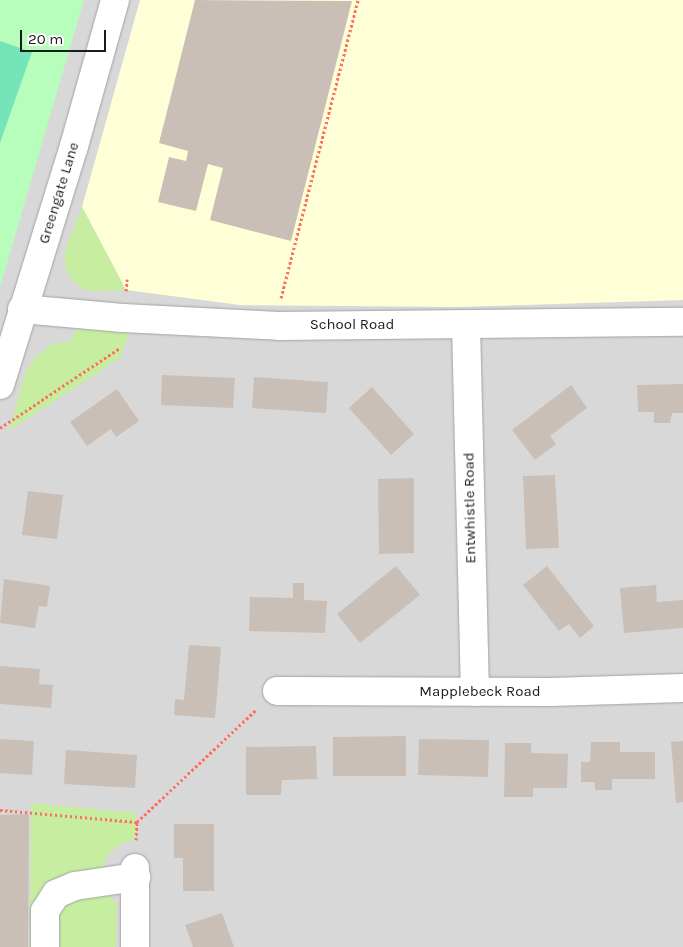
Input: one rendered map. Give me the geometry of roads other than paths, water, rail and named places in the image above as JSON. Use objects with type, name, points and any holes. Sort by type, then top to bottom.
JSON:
[{"type":"street","name":"Greengate Lane","points":[[0,385],[74,146],[115,0]]},
{"type":"street","name":"School Road","points":[[22,309],[123,318],[279,326],[683,322]]},
{"type":"street","name":"Entwhistle Road","points":[[466,325],[474,692]]},
{"type":"street","name":"Mapplebeck Road","points":[[277,691],[474,692],[683,688]]},
{"type":"street","points":[[45,947],[45,911],[56,894],[74,886],[136,873],[135,947]]}]
